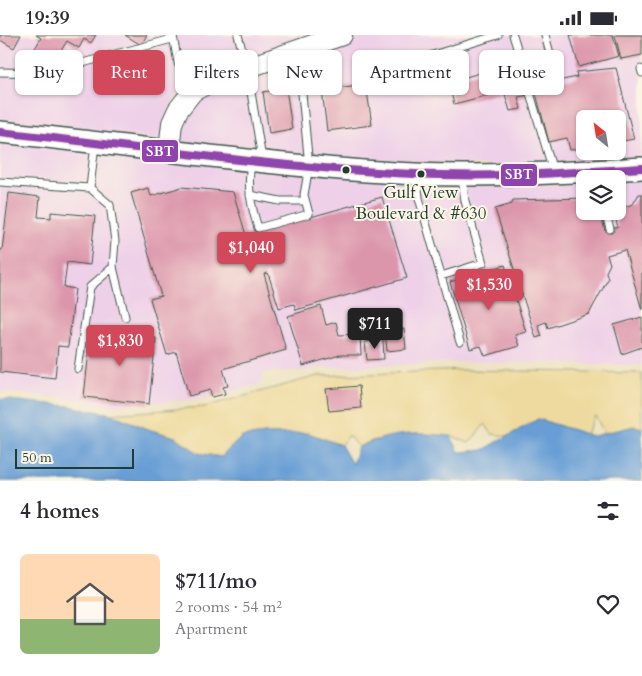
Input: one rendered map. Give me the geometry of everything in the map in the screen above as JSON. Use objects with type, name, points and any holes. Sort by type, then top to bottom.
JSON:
[{"type":"main road","points":[[0,132],[257,161],[416,174],[576,174]]},
{"type":"main road","points":[[626,170],[642,168]]},
{"type":"street","points":[[258,64],[342,35]]},
{"type":"street","points":[[169,150],[172,123],[178,110],[189,95]]},
{"type":"lane","points":[[238,35],[242,50]]},
{"type":"lane","points":[[449,50],[498,35]]},
{"type":"lane","points":[[513,35],[518,50]]},
{"type":"lane","points":[[546,35],[550,50]]},
{"type":"lane","points":[[0,72],[45,73],[172,37],[175,50]]},
{"type":"lane","points":[[250,95],[257,161],[248,178],[258,228],[309,214],[305,201],[304,183],[309,166],[301,83],[316,77],[308,46]]},
{"type":"lane","points":[[530,95],[553,173]]},
{"type":"lane","points":[[90,188],[96,142]]},
{"type":"lane","points":[[416,174],[419,198],[460,342]]},
{"type":"lane","points":[[441,277],[483,263],[465,201],[461,174]]},
{"type":"lane","points":[[0,182],[90,188],[110,205],[115,241],[112,267],[125,317]]},
{"type":"lane","points":[[250,195],[280,201],[305,201]]},
{"type":"lane","points":[[608,220],[610,229]]},
{"type":"lane","points":[[78,369],[90,287],[112,267]]},
{"type":"shaded area","points":[[0,35],[313,35],[258,54],[258,50],[175,50],[175,95],[178,95],[170,105],[162,140],[0,123]]},
{"type":"shaded area","points":[[371,35],[642,35],[642,159],[626,160],[626,110],[576,110],[576,160],[623,160],[508,166],[416,165],[334,160],[179,143],[181,127],[186,115],[198,99],[206,95],[258,95],[258,74],[268,70],[268,95],[342,95],[342,50],[327,50]]},
{"type":"shaded area","points":[[0,141],[576,180],[576,220],[626,220],[626,178],[642,177],[642,365],[463,362],[265,372],[260,384],[202,399],[111,406],[69,398],[0,392]]},
{"type":"sand","points":[[463,370],[642,373],[642,428],[635,426],[604,433],[595,415],[586,434],[538,419],[508,436],[492,434],[485,424],[469,443],[451,436],[374,440],[358,447],[348,435],[341,445],[308,433],[265,434],[242,437],[221,457],[198,453],[176,437],[151,430],[111,414],[204,407],[318,376]]},
{"type":"water","points":[[0,399],[69,406],[111,414],[151,430],[176,437],[198,453],[221,457],[242,437],[265,434],[308,433],[341,445],[352,464],[358,447],[382,438],[403,434],[451,436],[459,452],[483,450],[538,419],[593,436],[635,426],[642,428],[642,481],[0,481]]},
{"type":"building","points":[[0,35],[21,35],[14,48],[0,40]]},
{"type":"building","points":[[36,35],[96,35],[91,43],[84,39],[79,48],[67,41],[61,50],[34,50],[41,38]]},
{"type":"building","points":[[125,35],[147,35],[141,45]]},
{"type":"building","points":[[570,35],[613,35],[619,56],[579,67]]},
{"type":"building","points":[[615,35],[642,35],[642,55],[621,59]]},
{"type":"building","points":[[616,68],[634,139],[626,140],[626,110],[576,110],[576,149],[570,150],[567,138],[549,142],[536,95],[564,95],[564,80],[577,77],[576,72]]},
{"type":"building","points":[[479,73],[479,95],[489,95],[454,104],[452,95],[469,95],[469,76]]},
{"type":"building","points":[[352,86],[352,95],[368,95],[372,125],[327,131],[323,95],[342,95],[342,87]]},
{"type":"building","points":[[268,91],[268,95],[287,95],[292,129],[269,133],[263,92]]},
{"type":"building","points":[[505,95],[529,95],[518,97],[521,109],[510,111]]},
{"type":"building","points":[[182,187],[233,192],[246,235],[382,197],[407,278],[296,310],[294,304],[279,308],[268,273],[264,274],[286,350],[223,369],[228,386],[223,387],[225,394],[212,397],[210,390],[189,396],[176,352],[167,355],[150,299],[161,296],[131,193],[148,188],[151,196]]},
{"type":"building","points":[[9,193],[40,197],[38,217],[51,218],[51,212],[95,216],[90,265],[67,262],[64,287],[75,289],[68,347],[58,346],[55,378],[0,372],[0,250],[2,250]]},
{"type":"building","points":[[639,194],[642,194],[642,310],[625,250],[607,255],[610,264],[606,272],[608,279],[589,314],[548,328],[546,322],[538,325],[542,336],[536,338],[495,209],[512,204],[513,200],[576,198],[576,220],[602,220],[605,231],[618,227],[616,220],[626,220],[626,206],[633,204]]},
{"type":"building","points":[[505,265],[526,332],[515,335],[519,346],[485,356],[481,346],[470,349],[450,282]]},
{"type":"building","points":[[321,306],[326,325],[336,322],[339,335],[360,334],[361,355],[340,355],[303,366],[288,316]]},
{"type":"building","points":[[642,317],[642,347],[622,354],[614,325]]},
{"type":"building","points":[[404,329],[406,349],[387,351],[385,331]]},
{"type":"building","points":[[91,331],[156,338],[149,404],[84,397]]},
{"type":"building","points":[[383,340],[384,359],[367,360],[365,342]]},
{"type":"building","points":[[359,386],[361,408],[329,411],[326,389]]},
{"type":"transit line","name":"SBT","points":[[0,132],[259,162],[363,171],[443,175],[500,175],[642,168]]},
{"type":"place","name":"Gulf View Boulevard & #630","points":[[421,174]]}]
